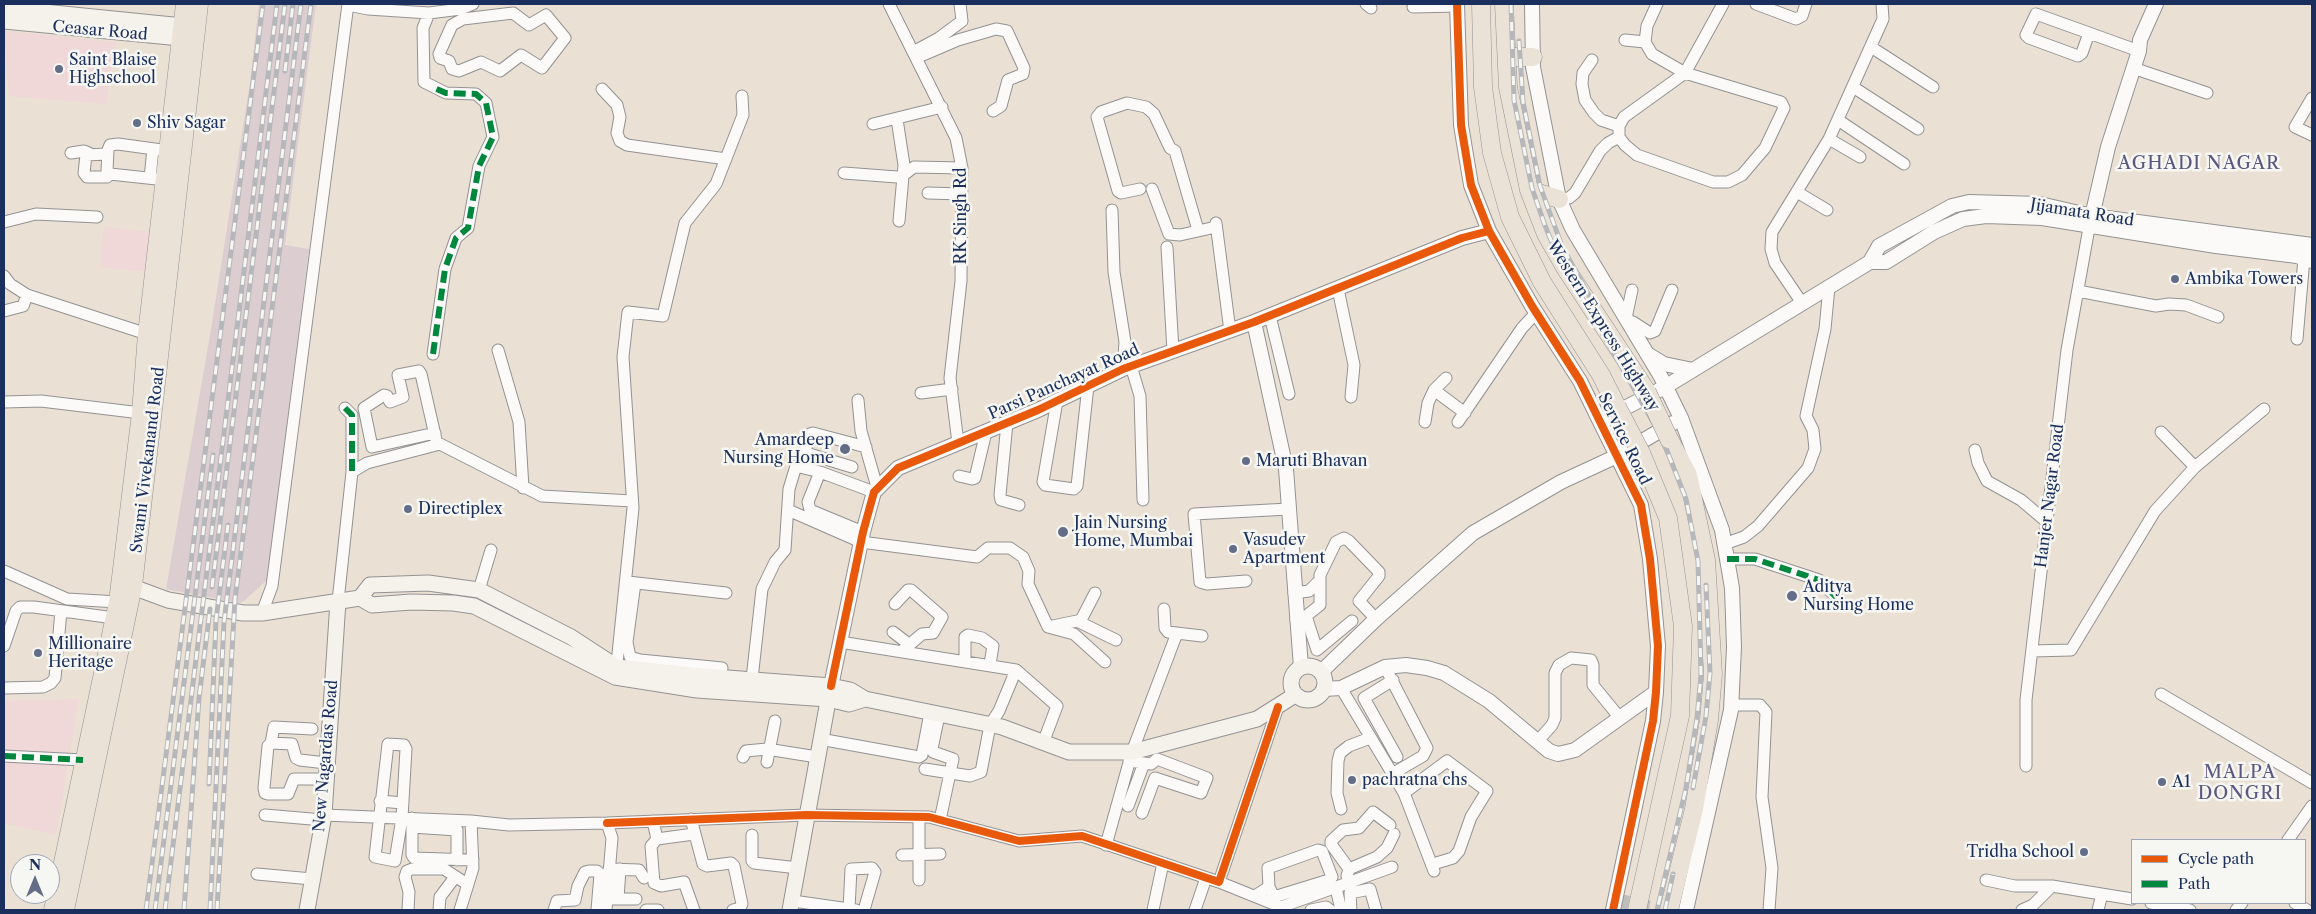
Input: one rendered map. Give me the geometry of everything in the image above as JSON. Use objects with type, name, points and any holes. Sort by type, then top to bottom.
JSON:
[{"type":"main road","name":"Swami Vivekanand Road","points":[[65,910],[127,584],[189,33],[185,4]]},
{"type":"main road","name":"Swami Vivekanand Road","points":[[53,910],[116,610],[127,584],[161,150],[189,33],[199,4]]},
{"type":"main road","name":"Western Express Highway","points":[[1481,4],[1483,87],[1492,153],[1510,217],[1542,282],[1601,376],[1641,453],[1668,518],[1683,626],[1680,716],[1637,910]]},
{"type":"main road","name":"Western Express Highway","points":[[1504,4],[1508,87],[1529,190],[1546,234],[1566,270],[1647,392],[1688,475],[1706,560],[1713,674],[1709,720],[1694,809],[1669,910]]},
{"type":"main road","name":"Ceasar Road","points":[[4,8],[27,13],[189,33]]},
{"type":"main road","name":"Ceasar Road","points":[[4,21],[27,13]]},
{"type":"main road","points":[[1507,57],[1533,57]]},
{"type":"main road","points":[[1529,190],[1559,199]]},
{"type":"main road","points":[[366,601],[370,586],[428,583],[478,590],[571,637],[616,672],[662,667],[752,679],[829,693],[849,704],[864,699],[990,725],[1069,752],[1130,756],[1258,718],[1295,695]]},
{"type":"main road","points":[[127,584],[168,600],[243,613],[262,613],[338,601],[453,603],[474,606],[616,672],[697,690],[829,693]]},
{"type":"main road","name":"New Nagardas Road","points":[[308,910],[323,817],[338,601]]},
{"type":"main road","points":[[1312,666],[1321,672],[1325,683],[1324,689],[1317,698],[1306,700],[1295,695],[1292,691],[1291,680],[1293,674],[1301,667],[1312,666]]},
{"type":"main road","points":[[791,906],[829,693]]},
{"type":"street","points":[[262,613],[272,586],[348,4],[368,8],[416,8],[429,13],[462,14],[511,8],[529,25],[546,14],[565,38],[542,68],[521,55],[500,71],[483,62],[462,71],[452,69],[449,61],[440,58],[439,54],[449,29],[462,14],[473,4]]},
{"type":"street","name":"RK Singh Rd","points":[[889,4],[956,138],[962,168],[961,281],[950,378],[958,443]]},
{"type":"street","points":[[915,55],[962,22],[960,4]]},
{"type":"street","points":[[1532,4],[1533,57],[1559,199],[1573,230],[1648,349],[1681,418],[1722,530],[1732,588],[1734,638],[1731,705],[1686,910]]},
{"type":"street","points":[[1592,60],[1583,73],[1582,84],[1585,100],[1594,114],[1619,132],[1625,145],[1638,155],[1713,182],[1728,182],[1742,175],[1765,148],[1784,111],[1784,104],[1685,73],[1652,54],[1645,42],[1647,26],[1657,4]]},
{"type":"street","points":[[1559,199],[1569,198],[1575,193],[1600,151],[1619,132],[1624,117],[1685,73],[1722,4]]},
{"type":"street","points":[[1756,4],[1796,20],[1802,16],[1806,4]]},
{"type":"street","points":[[1802,304],[1775,263],[1771,250],[1772,232],[1829,139],[1883,19],[1882,4]]},
{"type":"street","points":[[2091,222],[2108,147],[2140,51],[2140,40],[2156,4]]},
{"type":"street","points":[[2140,51],[2147,44],[2165,4]]},
{"type":"street","points":[[1413,7],[1450,5]]},
{"type":"street","name":"Service Road","points":[[1450,5],[1461,125],[1471,185],[1489,231],[1536,313],[1580,380],[1641,505],[1650,558],[1658,646],[1656,692],[1653,720],[1613,910]]},
{"type":"street","points":[[429,13],[423,28],[424,82],[446,93],[476,94],[486,102],[493,137],[479,166],[468,228],[456,238],[445,270],[433,354]]},
{"type":"street","points":[[2089,33],[2082,53],[2078,56],[2029,38],[2026,35],[2036,14],[2140,51]]},
{"type":"street","points":[[915,55],[996,29],[1007,31],[1024,68],[1023,74],[1008,80],[1001,106],[993,111]]},
{"type":"street","points":[[1624,40],[1645,42]]},
{"type":"street","points":[[1871,47],[1933,87]]},
{"type":"street","points":[[2133,68],[2207,93]]},
{"type":"street","points":[[1853,87],[1918,130]]},
{"type":"street","points":[[602,89],[617,105],[620,117],[617,133],[620,141],[627,145],[726,159]]},
{"type":"street","points":[[662,667],[630,657],[627,642],[631,582],[632,501],[623,357],[628,312],[663,316],[686,223],[716,184],[743,115],[742,96]]},
{"type":"street","points":[[2312,98],[2295,127],[2312,136]]},
{"type":"street","points":[[1140,189],[1121,193],[1118,191],[1097,116],[1101,112],[1126,103],[1146,107],[1154,114],[1170,148],[1175,151],[1198,230]]},
{"type":"street","points":[[873,124],[942,107]]},
{"type":"street","points":[[897,119],[904,175],[899,220]]},
{"type":"street","points":[[1838,120],[1904,164]]},
{"type":"street","points":[[1829,139],[1860,157]]},
{"type":"street","points":[[110,174],[107,171],[110,145],[118,144],[161,150]]},
{"type":"street","points":[[71,153],[84,151],[108,154]]},
{"type":"street","points":[[89,153],[86,155],[84,173],[87,177],[108,177],[110,174],[158,179]]},
{"type":"street","points":[[844,173],[897,177],[904,175],[914,167],[962,168]]},
{"type":"street","points":[[1152,189],[1169,234],[1180,235],[1216,225],[1230,330]]},
{"type":"street","points":[[1797,192],[1827,210]]},
{"type":"street","points":[[928,193],[962,194]]},
{"type":"street","points":[[1112,210],[1114,272],[1125,342],[1127,368],[1140,396],[1143,500]]},
{"type":"street","points":[[4,222],[36,214],[97,217]]},
{"type":"street","name":"Jijamata Road","points":[[1600,421],[1665,387],[1870,262],[1886,262],[1934,232],[1963,219],[1986,216],[2042,218],[2311,245]]},
{"type":"street","name":"Jijamata Road","points":[[2091,222],[2308,260]]},
{"type":"street","name":"Hanjer Nagar Road","points":[[2026,766],[2026,700],[2067,350],[2091,222]]},
{"type":"street","name":"Parsi Panchayat Road","points":[[876,490],[898,468],[1007,423],[1127,368],[1270,316],[1462,238],[1489,231]]},
{"type":"street","points":[[2298,339],[2311,245]]},
{"type":"street","points":[[1167,247],[1173,351]]},
{"type":"street","points":[[4,276],[10,284],[26,295],[148,334]]},
{"type":"street","points":[[1724,544],[1744,537],[1758,526],[1808,468],[1814,449],[1813,430],[1806,416],[1825,329],[1829,287]]},
{"type":"street","points":[[1338,289],[1354,365],[1351,397]]},
{"type":"street","points":[[1630,323],[1632,290]]},
{"type":"street","points":[[1630,323],[1650,332],[1655,331],[1672,290]]},
{"type":"street","points":[[2078,291],[2156,306],[2186,305],[2218,317]]},
{"type":"street","points":[[4,311],[23,306],[26,295]]},
{"type":"street","points":[[1630,323],[1637,306]]},
{"type":"street","points":[[1434,390],[1462,418],[1522,328],[1536,313]]},
{"type":"street","points":[[1270,316],[1289,394]]},
{"type":"street","points":[[1254,322],[1286,469],[1294,593],[1301,618],[1318,650],[1351,622],[1361,633]]},
{"type":"street","points":[[1648,349],[1664,364],[1693,370]]},
{"type":"street","points":[[498,350],[519,422],[524,488]]},
{"type":"street","points":[[436,439],[395,442],[372,447],[364,408],[384,395],[387,396],[390,402],[403,397],[398,378],[401,374],[417,371],[421,374],[436,439],[443,445],[542,496],[632,501]]},
{"type":"street","points":[[1425,422],[1428,402],[1434,390],[1446,378]]},
{"type":"street","points":[[1057,401],[1043,482],[1045,485],[1074,489],[1077,486],[1088,386]]},
{"type":"street","points":[[922,393],[952,389]]},
{"type":"street","points":[[829,693],[862,537],[876,490],[858,400]]},
{"type":"street","points":[[4,402],[41,401],[141,413]]},
{"type":"street","points":[[338,601],[352,472],[352,415],[345,408]]},
{"type":"street","points":[[2032,650],[2071,650],[2155,511],[2196,467],[2264,409]]},
{"type":"street","points":[[1321,672],[1376,619],[1473,533],[1561,482],[1617,456],[1681,418]]},
{"type":"street","points":[[1007,423],[1000,495],[1001,500],[1019,504]]},
{"type":"street","points":[[959,476],[975,479],[986,432]]},
{"type":"street","points":[[2161,432],[2196,467]]},
{"type":"street","points":[[852,467],[806,453],[805,450],[810,434],[813,433],[866,447]]},
{"type":"street","points":[[352,472],[367,464],[398,455],[436,439]]},
{"type":"street","points":[[395,442],[398,455]]},
{"type":"street","points":[[1975,450],[1978,464],[1987,481],[2021,500],[2047,522]]},
{"type":"street","points":[[752,679],[762,589],[775,562],[785,550],[789,489],[796,466],[876,490]]},
{"type":"street","points":[[820,472],[808,502],[810,510],[862,537]]},
{"type":"street","points":[[1246,581],[1207,584],[1200,582],[1194,514],[1289,509]]},
{"type":"street","points":[[788,510],[862,537],[977,557],[988,548],[1010,548],[1023,557],[1029,571],[1028,584],[1048,627],[1074,634],[1105,662]]},
{"type":"street","points":[[1301,618],[1320,603],[1318,582],[1320,574],[1338,540],[1344,538],[1350,541],[1379,572],[1379,576],[1359,601],[1376,619]]},
{"type":"street","points":[[478,590],[491,550]]},
{"type":"street","points":[[1727,559],[1756,559],[1819,580],[1840,601]]},
{"type":"street","points":[[4,571],[67,599],[116,610]]},
{"type":"street","points":[[631,582],[726,593]]},
{"type":"street","points":[[616,672],[631,582]]},
{"type":"street","points":[[1294,593],[1309,591],[1318,582]]},
{"type":"street","points":[[895,604],[908,590],[911,590],[942,617],[933,633],[922,634],[906,648]]},
{"type":"street","points":[[1080,622],[1095,592]]},
{"type":"street","points":[[4,646],[16,611],[20,607],[61,611],[116,610]]},
{"type":"street","points":[[1164,609],[1166,630],[1202,636]]},
{"type":"street","points":[[4,688],[43,687],[55,678],[61,611]]},
{"type":"street","points":[[1301,618],[1301,667]]},
{"type":"street","points":[[1048,627],[1072,621],[1080,622],[1116,640]]},
{"type":"street","points":[[893,632],[906,648]]},
{"type":"street","points":[[1106,845],[1130,756],[1177,633]]},
{"type":"street","points":[[965,660],[965,637],[968,635],[982,638],[993,646],[990,664]]},
{"type":"street","points":[[840,642],[906,648],[1016,670],[1057,706],[1043,743]]},
{"type":"street","points":[[1537,742],[1552,725],[1555,718],[1555,673],[1559,665],[1571,658],[1591,660],[1594,665],[1593,685],[1596,691],[1620,718]]},
{"type":"street","points":[[1324,689],[1341,688],[1385,667],[1406,664],[1444,673],[1489,701],[1548,751],[1558,754],[1575,750],[1656,692]]},
{"type":"street","points":[[1385,667],[1427,750],[1423,756],[1392,774]]},
{"type":"street","points":[[702,671],[722,668]]},
{"type":"street","points":[[926,769],[970,776],[980,772],[990,725],[999,712],[1016,670]]},
{"type":"street","points":[[1393,680],[1364,698],[1397,757]]},
{"type":"street","points":[[1341,688],[1404,793],[1434,867],[1453,858],[1458,852],[1471,817],[1487,791],[1446,761],[1404,793]]},
{"type":"street","points":[[2161,694],[2312,783]]},
{"type":"street","points":[[1731,705],[1760,705],[1766,712],[1762,797],[1772,868],[1769,910]]},
{"type":"street","points":[[1219,882],[1278,707]]},
{"type":"street","points":[[820,739],[919,757],[922,755],[935,714]]},
{"type":"street","points":[[935,714],[932,749],[934,752],[952,757],[940,820]]},
{"type":"street","points":[[767,762],[775,720]]},
{"type":"street","points":[[312,729],[274,728],[271,743],[268,746],[265,793],[288,794],[294,780],[299,778],[325,779]]},
{"type":"street","points":[[1341,809],[1337,793],[1340,753],[1349,746],[1370,738]]},
{"type":"street","points":[[271,743],[292,744],[296,758],[326,763]]},
{"type":"street","points":[[407,823],[397,858],[395,860],[377,859],[384,821],[380,801],[386,746],[388,744],[404,745],[406,749],[403,803],[407,823],[412,855],[414,858],[473,860]]},
{"type":"street","points":[[743,757],[746,751],[769,750],[817,756]]},
{"type":"street","points":[[4,756],[83,760]]},
{"type":"street","points":[[1130,756],[1144,764],[1151,764],[1157,759],[1207,776],[1200,793],[1155,778],[1142,813]]},
{"type":"street","points":[[1128,806],[1144,764]]},
{"type":"street","points":[[380,801],[403,803]]},
{"type":"street","points":[[2289,839],[2312,806]]},
{"type":"street","points":[[1342,909],[1341,887],[1349,870],[1381,854],[1387,848],[1392,830],[1373,812],[1359,828],[1343,830],[1331,840],[1331,844],[1349,870]]},
{"type":"street","points":[[407,823],[471,821],[509,825],[806,815],[918,821],[940,820],[1019,841],[1082,836],[1219,882],[1285,908],[1389,868],[1381,854]]},
{"type":"street","points":[[265,816],[384,821],[439,826],[457,830],[457,860]]},
{"type":"street","points":[[691,820],[703,864],[706,866],[731,863],[734,866],[742,904],[740,908],[733,910]]},
{"type":"street","points":[[460,910],[473,860],[471,821]]},
{"type":"street","points":[[654,821],[657,839]]},
{"type":"street","points":[[918,821],[919,880]]},
{"type":"street","points":[[605,904],[614,869],[612,838],[607,823]]},
{"type":"street","points":[[694,834],[657,839],[651,846],[654,883],[661,886],[684,882],[694,910]]},
{"type":"street","points":[[752,835],[752,861],[754,863],[798,868]]},
{"type":"street","points":[[1318,850],[1322,851],[1332,877],[1329,880],[1277,896],[1273,895],[1269,887],[1268,868],[1318,850]]},
{"type":"street","points":[[902,855],[940,854]]},
{"type":"street","points":[[1152,910],[1163,863]]},
{"type":"street","points":[[791,906],[853,910],[851,869],[872,868],[875,872],[864,910]]},
{"type":"street","points":[[408,910],[409,892],[405,877],[407,871],[412,869],[444,869],[467,884]]},
{"type":"street","points":[[614,869],[639,870],[644,878]]},
{"type":"street","points":[[554,910],[557,901],[575,900],[578,886],[586,872],[597,871],[600,874],[605,904]]},
{"type":"street","points":[[257,874],[312,879]]},
{"type":"street","points":[[439,910],[440,897],[455,877]]},
{"type":"street","points":[[1195,910],[1206,878]]},
{"type":"street","points":[[1362,878],[1365,890]]},
{"type":"street","points":[[1986,880],[2015,886],[2052,886],[2131,899]]},
{"type":"street","points":[[2022,910],[2033,905],[2052,886]]},
{"type":"street","points":[[1251,896],[1269,887]]},
{"type":"street","points":[[1342,909],[1350,893],[1365,890],[1372,891],[1376,910]]},
{"type":"street","points":[[2098,910],[2102,894]]},
{"type":"street","points":[[1251,896],[1266,905]]},
{"type":"street","points":[[605,904],[636,899]]},
{"type":"street","points":[[2157,904],[2190,910]]},
{"type":"street","points":[[1311,910],[1326,907],[1342,909]]},
{"type":"street","points":[[646,910],[658,910]]},
{"type":"shaded area","points":[[259,4],[316,4],[285,245],[309,249],[267,580],[244,601],[239,603],[166,589],[210,335],[250,83]]},
{"type":"shaded area","name":"Saint Blaise Highschool","points":[[4,31],[117,42],[106,104],[9,96]]},
{"type":"shaded area","points":[[104,227],[152,232],[148,272],[100,267]]},
{"type":"shaded area","points":[[79,699],[56,835],[4,823],[4,701]]},
{"type":"tunnel","points":[[1615,900],[1662,910]]},
{"type":"railway","points":[[146,910],[263,4]]},
{"type":"railway","points":[[165,910],[277,4]]},
{"type":"railway","points":[[212,587],[285,4]]},
{"type":"railway","points":[[285,71],[293,4]]},
{"type":"railway","points":[[210,910],[224,622],[301,4]]},
{"type":"railway","points":[[217,910],[235,599],[311,4]]},
{"type":"railway","points":[[1511,4],[1514,100],[1532,188],[1555,250],[1662,438],[1686,499],[1698,561],[1701,675],[1697,718],[1686,788],[1657,910]]},
{"type":"railway","points":[[1519,41],[1523,102],[1540,186],[1562,246],[1611,336]]},
{"type":"railway","points":[[155,910],[213,455]]},
{"type":"railway","points":[[209,784],[216,620],[228,525]]},
{"type":"railway","points":[[1693,788],[1706,716],[1710,673],[1706,585]]},
{"type":"railway","points":[[184,910],[199,698],[210,609]]},
{"type":"railway","points":[[1665,910],[1673,874]]},
{"type":"marked path","points":[[433,354],[445,269],[456,238],[468,228],[479,166],[493,137],[486,103],[476,94],[446,93],[434,88]]},
{"type":"marked path","points":[[345,408],[352,415],[352,472]]},
{"type":"marked path","points":[[1727,559],[1755,559],[1819,580],[1840,601]]},
{"type":"marked path","points":[[4,756],[83,760]]},
{"type":"cycle path","points":[[1457,4],[1461,125],[1471,185],[1489,231],[1532,306],[1580,381],[1641,505],[1650,559],[1658,646],[1656,692],[1653,721],[1613,910]]},
{"type":"cycle path","points":[[831,686],[863,532],[874,492],[898,468],[1038,410],[1123,369],[1254,322],[1462,238],[1489,231]]},
{"type":"cycle path","points":[[607,823],[806,815],[929,817],[1019,841],[1082,836],[1219,882],[1278,707]]},
{"type":"place","name":"Saint Blaise Highschool","points":[[59,69]]},
{"type":"place","name":"Shiv Sagar","points":[[137,123]]},
{"type":"place","name":"Ambika Towers","points":[[2175,279]]},
{"type":"place","name":"Amardeep Nursing Home","points":[[845,449]]},
{"type":"place","name":"Maruti Bhavan","points":[[1246,461]]},
{"type":"place","name":"Directiplex","points":[[408,509]]},
{"type":"place","name":"Jain Nursing Home, Mumbai","points":[[1063,532]]},
{"type":"place","name":"Vasudev Apartment","points":[[1233,549]]},
{"type":"place","name":"Aditya Nursing Home","points":[[1792,596]]},
{"type":"place","name":"Millionaire Heritage","points":[[38,653]]},
{"type":"place","name":"pachratna chs","points":[[1352,780]]},
{"type":"place","name":"A1","points":[[2162,782]]},
{"type":"place","name":"Tridha School","points":[[2084,852]]},
{"type":"district","name":"AGHADI NAGAR","points":[[2199,164]]},
{"type":"district","name":"MALPA DONGRI","points":[[2240,783]]}]
